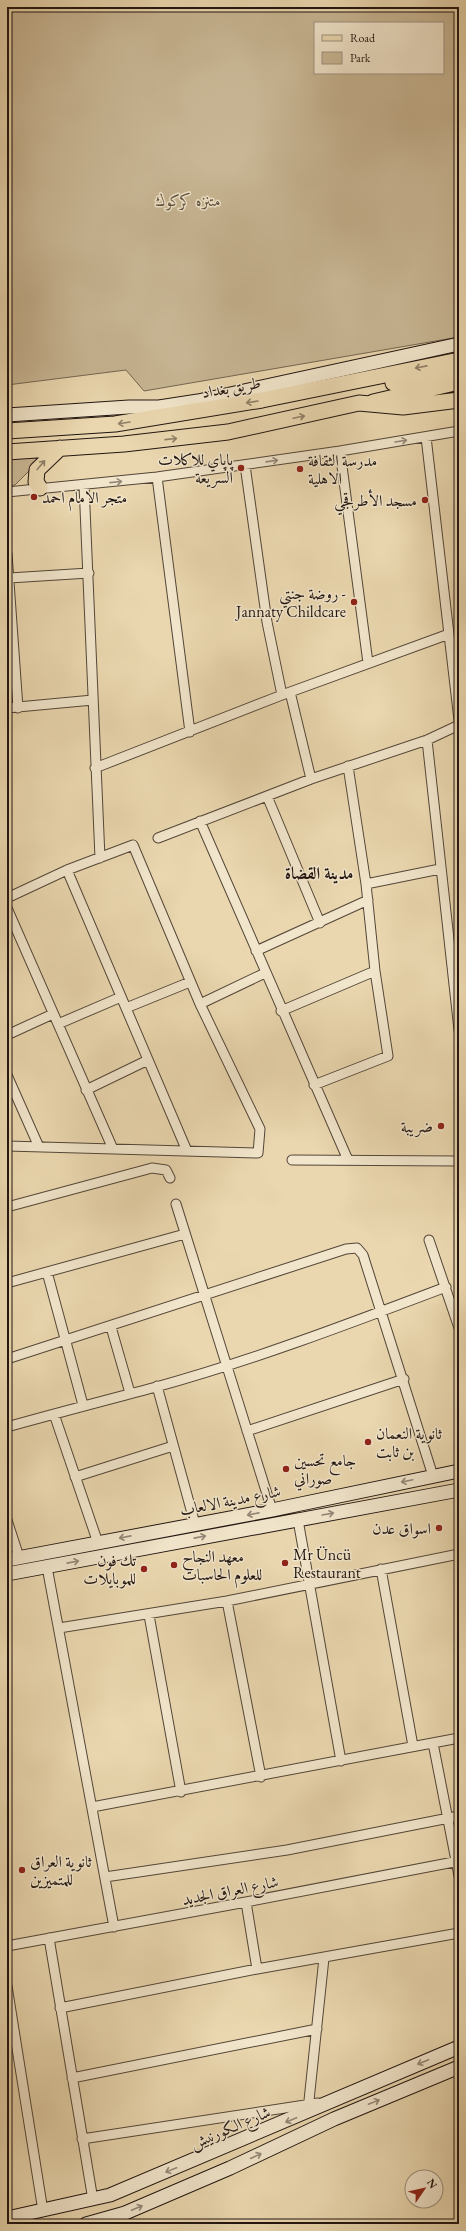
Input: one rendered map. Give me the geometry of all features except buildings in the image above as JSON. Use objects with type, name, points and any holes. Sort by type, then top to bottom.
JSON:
[{"type":"main road","points":[[7,414],[122,407],[159,407],[277,390],[459,344]]},
{"type":"main road","name":"طريق بغداد","points":[[7,431],[115,424],[277,390],[332,386],[459,360]]},
{"type":"main road","points":[[332,386],[352,388],[374,387],[459,372]]},
{"type":"main road","points":[[371,403],[459,382]]},
{"type":"main road","points":[[7,452],[124,444],[228,432],[359,403],[403,407],[459,400]]},
{"type":"main road","points":[[40,488],[36,482],[37,470],[60,448]]},
{"type":"main road","name":"شارع مدينة الالعاب","points":[[13,1558],[272,1510],[459,1470]]},
{"type":"main road","points":[[380,1487],[385,1504]]},
{"type":"main road","name":"شارع مدينة الالعاب","points":[[7,1574],[459,1490]]},
{"type":"main road","name":"شارع الكورنيش","points":[[7,2218],[110,2195],[308,2108],[329,2101],[459,2047]]},
{"type":"main road","points":[[86,2224],[125,2213],[230,2168],[334,2119],[459,2067]]},
{"type":"street","points":[[7,492],[157,477],[340,451],[459,431]]},
{"type":"street","points":[[426,437],[459,720]]},
{"type":"street","points":[[340,451],[368,663]]},
{"type":"street","points":[[245,465],[267,622],[311,779]]},
{"type":"street","points":[[157,477],[190,732]]},
{"type":"street","points":[[84,485],[89,573],[95,768],[100,858]]},
{"type":"street","points":[[7,554],[18,708]]},
{"type":"street","points":[[8,576],[89,573]]},
{"type":"street","points":[[95,768],[190,732],[286,693],[449,634]]},
{"type":"street","points":[[7,708],[93,700]]},
{"type":"street","points":[[158,838],[311,779],[427,740],[459,725]]},
{"type":"street","points":[[427,740],[440,869],[459,1030]]},
{"type":"street","points":[[314,1086],[388,1056],[366,884],[348,766]]},
{"type":"street","points":[[268,796],[320,922]]},
{"type":"street","points":[[200,821],[265,974],[348,1160]]},
{"type":"street","points":[[7,897],[67,870],[132,845],[190,982],[260,1129],[258,1153],[7,1146]]},
{"type":"street","points":[[366,884],[440,869]]},
{"type":"street","points":[[67,870],[187,1151]]},
{"type":"street","points":[[256,951],[368,900]]},
{"type":"street","points":[[7,908],[113,1149]]},
{"type":"street","points":[[282,1012],[376,971]]},
{"type":"street","points":[[200,1004],[265,974]]},
{"type":"street","points":[[126,1008],[190,982]]},
{"type":"street","points":[[58,1024],[121,997]]},
{"type":"street","points":[[7,1035],[53,1014]]},
{"type":"street","points":[[86,1090],[148,1060]]},
{"type":"street","points":[[7,1075],[39,1146]]},
{"type":"street","points":[[292,1160],[459,1161]]},
{"type":"street","points":[[7,1207],[152,1168],[166,1170],[170,1178]]},
{"type":"street","points":[[176,1204],[228,1364],[272,1510]]},
{"type":"street","points":[[7,1283],[185,1234]]},
{"type":"street","points":[[429,1240],[459,1328]]},
{"type":"street","points":[[7,1360],[346,1249],[356,1248],[363,1255],[404,1379],[433,1476]]},
{"type":"street","points":[[47,1272],[83,1405]]},
{"type":"street","points":[[7,1427],[157,1386],[228,1364],[381,1312],[446,1287]]},
{"type":"street","points":[[111,1327],[130,1393]]},
{"type":"street","points":[[247,1431],[404,1379]]},
{"type":"street","points":[[157,1386],[195,1524]]},
{"type":"street","points":[[54,1414],[98,1543]]},
{"type":"street","points":[[75,1477],[173,1446]]},
{"type":"street","points":[[7,1520],[13,1558]]},
{"type":"street","points":[[298,1520],[311,1584],[340,1761]]},
{"type":"street","points":[[59,1628],[149,1615],[227,1601],[459,1554]]},
{"type":"street","points":[[48,1567],[114,1926]]},
{"type":"street","points":[[381,1569],[413,1746]]},
{"type":"street","points":[[227,1601],[261,1777]]},
{"type":"street","points":[[149,1615],[181,1792]]},
{"type":"street","points":[[92,1807],[261,1777],[459,1738]]},
{"type":"street","points":[[433,1743],[458,1861],[459,1876]]},
{"type":"street","points":[[105,1876],[287,1850],[459,1816]]},
{"type":"street","name":"شارع العراق الجديد","points":[[7,1946],[458,1861]]},
{"type":"street","points":[[246,1902],[257,1969]]},
{"type":"street","points":[[60,2008],[257,1969],[459,1933]]},
{"type":"street","points":[[49,1938],[93,2200]]},
{"type":"street","points":[[82,2139],[308,2108],[324,1958]]},
{"type":"street","points":[[7,1986],[10,2025],[43,2211]]},
{"type":"street","points":[[72,2078],[317,2029]]},
{"type":"green space","name":"متنزه كركوك","points":[[7,7],[459,7],[459,337],[144,391],[126,370],[7,385]]},
{"type":"green space","points":[[46,454],[15,485],[7,486],[7,457]]},
{"type":"place","name":"پاپاي للاكلات السريعة","points":[[241,468]]},
{"type":"place","name":"مدرسة الثقافة الاهلية","points":[[300,469]]},
{"type":"place","name":"متجر الامام احمد","points":[[34,497]]},
{"type":"place","name":"مسجد الأطرقجي","points":[[425,500]]},
{"type":"place","name":"روضة جنتي - Jannaty Childcare","points":[[354,602]]},
{"type":"place","name":"ضريبة","points":[[441,1126]]},
{"type":"place","name":"ثانوية النعمان بن ثابت","points":[[368,1442]]},
{"type":"place","name":"جامع تحسين صوراني","points":[[286,1469]]},
{"type":"place","name":"اسواق عدن","points":[[439,1528]]},
{"type":"place","name":"Mr Üncü Restaurant","points":[[285,1563]]},
{"type":"place","name":"معهد النجاح للعلوم الحاسبات","points":[[174,1565]]},
{"type":"place","name":"تك فون للموبايلات","points":[[144,1569]]},
{"type":"place","name":"ثانوية العراق للمتميزين","points":[[22,1870]]},
{"type":"district","name":"مدينة القضاة","points":[[319,873]]}]
